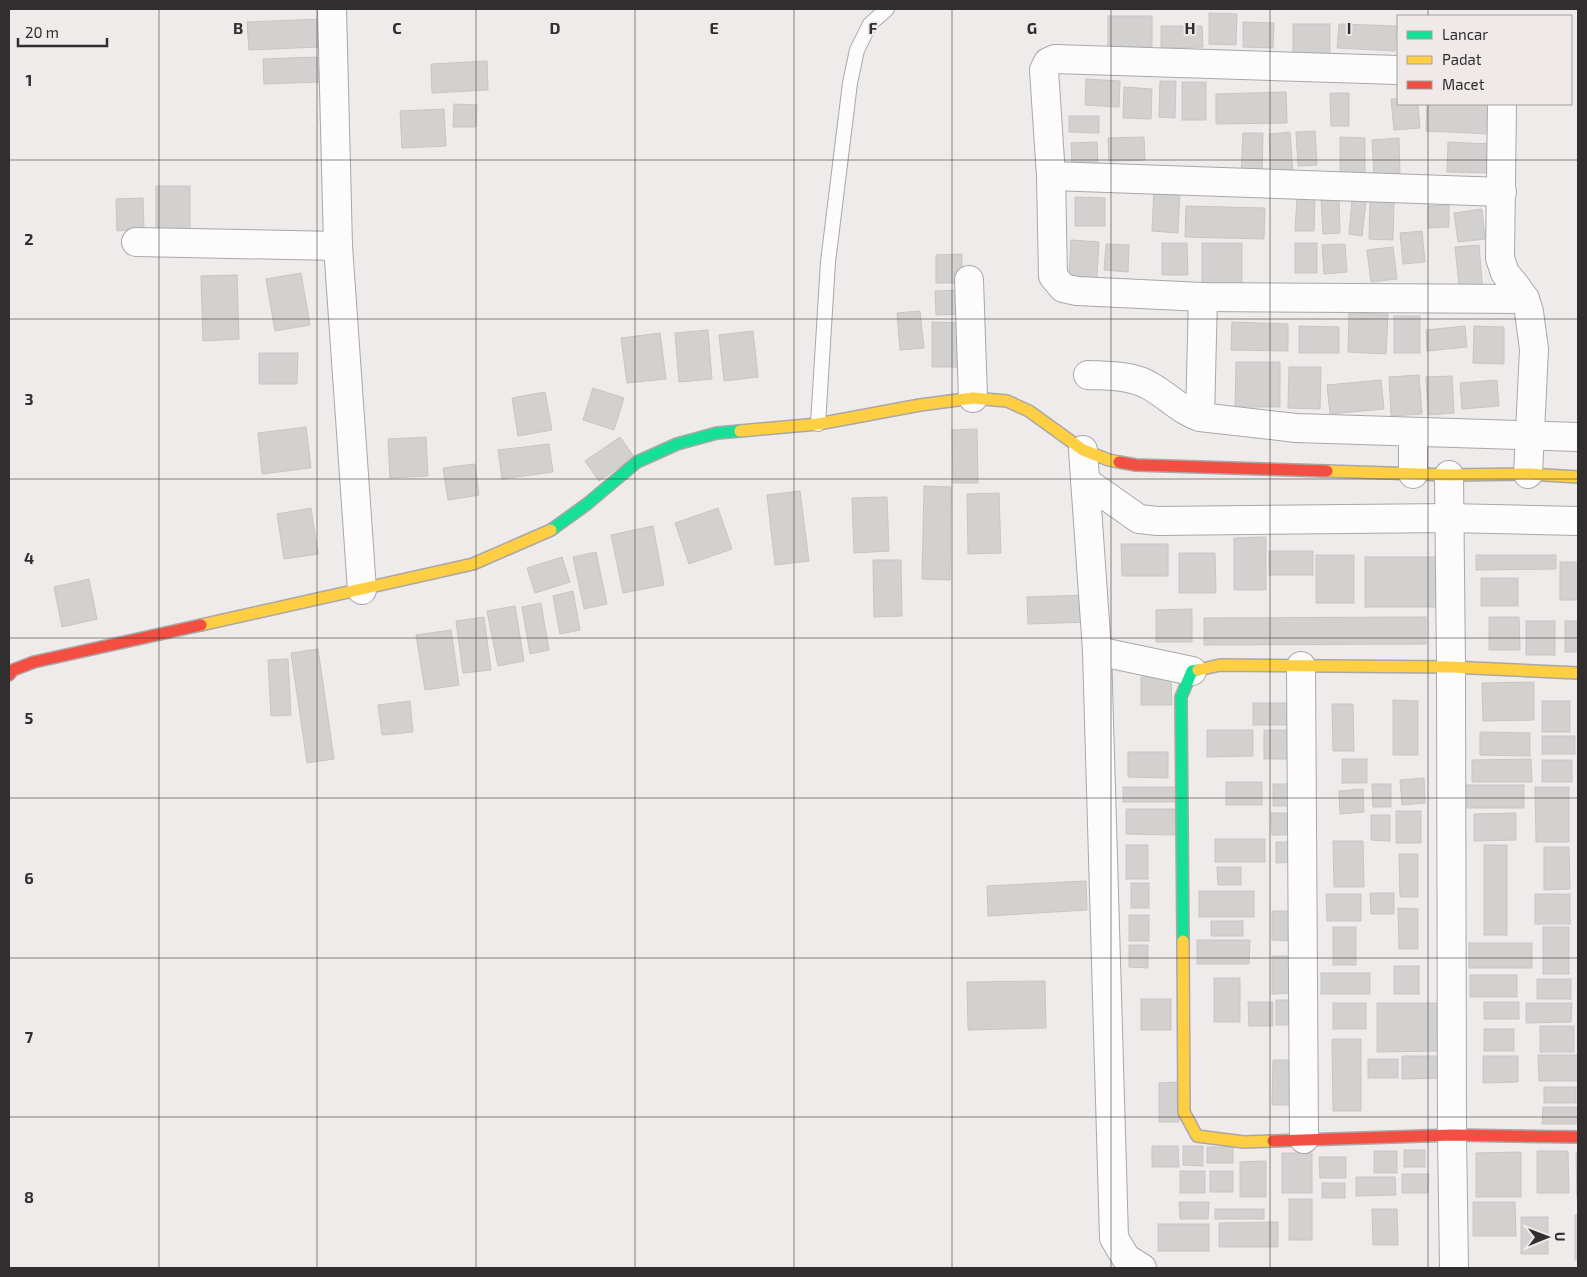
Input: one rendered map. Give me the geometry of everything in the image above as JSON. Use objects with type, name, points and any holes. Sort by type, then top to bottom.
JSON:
[{"type":"street","points":[[332,9],[338,246],[362,590]]},
{"type":"street","points":[[1397,70],[1055,59],[1048,62],[1044,70],[1053,276],[1063,288],[1078,291],[1203,297],[1525,300]]},
{"type":"street","points":[[1502,105],[1500,258],[1505,274],[1515,284],[1525,300],[1529,312],[1534,349],[1528,474]]},
{"type":"street","points":[[1050,176],[1502,192]]},
{"type":"street","points":[[136,242],[338,246]]},
{"type":"street","points":[[969,280],[973,398]]},
{"type":"street","points":[[1200,417],[1203,297]]},
{"type":"street","points":[[1088,375],[1124,377],[1149,385],[1189,413],[1200,417],[1296,428],[1578,437]]},
{"type":"street","points":[[9,675],[13,670],[34,662],[473,564],[550,531],[587,504],[637,462],[678,444],[717,433],[818,424],[920,405],[973,398],[1006,401],[1029,411],[1083,450],[1109,460],[1136,465],[1449,475],[1528,474],[1578,477]]},
{"type":"street","points":[[1413,432],[1413,474]]},
{"type":"street","points":[[1083,450],[1097,651],[1114,1238],[1126,1258],[1142,1268]]},
{"type":"street","points":[[1449,475],[1452,668],[1452,1135],[1454,1268]]},
{"type":"street","points":[[1085,481],[1139,519],[1449,518],[1578,521]]},
{"type":"street","points":[[1097,651],[1192,672],[1220,665],[1452,668],[1578,673]]},
{"type":"street","points":[[1301,666],[1304,1139]]},
{"type":"street","points":[[1192,672],[1181,697],[1184,1112],[1197,1136],[1244,1142],[1452,1135],[1578,1138]]},
{"type":"lane","points":[[818,424],[828,262],[850,83],[857,50],[870,24],[887,9]]},
{"type":"building","points":[[1209,13],[1237,14],[1236,45],[1209,44]]},
{"type":"building","points":[[1108,16],[1152,16],[1152,47],[1108,48]]},
{"type":"building","points":[[319,19],[320,47],[249,50],[247,22]]},
{"type":"building","points":[[1243,22],[1274,23],[1273,48],[1243,47]]},
{"type":"building","points":[[1293,24],[1330,24],[1330,53],[1293,53]]},
{"type":"building","points":[[1339,24],[1396,26],[1395,51],[1337,48]]},
{"type":"building","points":[[1161,26],[1202,26],[1203,47],[1161,48]]},
{"type":"building","points":[[317,57],[319,82],[264,84],[263,59]]},
{"type":"building","points":[[487,61],[488,90],[432,93],[431,64]]},
{"type":"building","points":[[1086,79],[1120,81],[1119,107],[1085,105]]},
{"type":"building","points":[[1160,81],[1176,81],[1175,118],[1159,117]]},
{"type":"building","points":[[1182,82],[1206,82],[1206,120],[1182,120]]},
{"type":"building","points":[[1124,87],[1152,89],[1151,119],[1123,118]]},
{"type":"building","points":[[1286,92],[1287,123],[1216,124],[1216,94]]},
{"type":"building","points":[[1330,93],[1349,93],[1349,126],[1331,126]]},
{"type":"building","points":[[1391,99],[1397,99],[1397,105],[1418,105],[1420,128],[1394,130]]},
{"type":"building","points":[[454,104],[477,105],[476,127],[453,127]]},
{"type":"building","points":[[1427,105],[1492,105],[1490,134],[1426,131]]},
{"type":"building","points":[[444,109],[446,146],[402,148],[400,111]]},
{"type":"building","points":[[1069,116],[1099,116],[1099,133],[1069,132]]},
{"type":"building","points":[[1315,131],[1317,165],[1298,166],[1296,132]]},
{"type":"building","points":[[1290,132],[1293,174],[1271,175],[1269,134]]},
{"type":"building","points":[[1243,133],[1263,133],[1262,176],[1241,176]]},
{"type":"building","points":[[1144,137],[1145,160],[1109,161],[1108,138]]},
{"type":"building","points":[[1340,137],[1365,138],[1365,174],[1340,174]]},
{"type":"building","points":[[1399,138],[1400,173],[1374,174],[1372,140]]},
{"type":"building","points":[[1097,142],[1098,165],[1072,166],[1071,143]]},
{"type":"building","points":[[1448,142],[1492,144],[1491,173],[1447,172]]},
{"type":"building","points":[[156,186],[190,186],[190,230],[156,230]]},
{"type":"building","points":[[1154,188],[1180,190],[1178,233],[1152,231]]},
{"type":"building","points":[[1075,197],[1105,198],[1105,226],[1075,226]]},
{"type":"building","points":[[1297,197],[1315,198],[1314,231],[1295,231]]},
{"type":"building","points":[[143,198],[144,229],[117,231],[116,199]]},
{"type":"building","points":[[1321,199],[1339,199],[1340,233],[1323,234]]},
{"type":"building","points":[[1352,200],[1366,202],[1362,236],[1349,234]]},
{"type":"building","points":[[1370,200],[1394,201],[1393,240],[1369,239]]},
{"type":"building","points":[[1449,205],[1449,227],[1428,228],[1428,206]]},
{"type":"building","points":[[1186,206],[1265,208],[1264,239],[1185,237]]},
{"type":"building","points":[[1482,209],[1485,239],[1458,242],[1454,213]]},
{"type":"building","points":[[1422,231],[1425,262],[1403,264],[1400,233]]},
{"type":"building","points":[[1071,240],[1099,242],[1097,278],[1069,276]]},
{"type":"building","points":[[1162,243],[1187,243],[1188,275],[1162,275]]},
{"type":"building","points":[[1202,243],[1242,243],[1242,289],[1202,289]]},
{"type":"building","points":[[1295,243],[1317,243],[1317,273],[1295,273]]},
{"type":"building","points":[[1106,244],[1129,245],[1128,272],[1104,270]]},
{"type":"building","points":[[1345,244],[1347,272],[1324,274],[1322,245]]},
{"type":"building","points":[[1479,245],[1483,292],[1460,294],[1455,247]]},
{"type":"building","points":[[1393,247],[1397,279],[1371,282],[1367,250]]},
{"type":"building","points":[[962,254],[962,283],[936,283],[936,255]]},
{"type":"building","points":[[301,273],[310,325],[275,331],[266,279]]},
{"type":"building","points":[[237,275],[239,339],[203,341],[201,276]]},
{"type":"building","points":[[961,290],[962,314],[936,315],[935,291]]},
{"type":"building","points":[[920,311],[924,348],[900,350],[897,313]]},
{"type":"building","points":[[1349,313],[1388,314],[1386,354],[1348,352]]},
{"type":"building","points":[[1394,316],[1420,316],[1420,353],[1394,353]]},
{"type":"building","points":[[932,322],[961,323],[961,367],[932,367]]},
{"type":"building","points":[[1232,322],[1288,324],[1288,351],[1231,350]]},
{"type":"building","points":[[1299,326],[1339,327],[1339,353],[1299,353]]},
{"type":"building","points":[[1465,326],[1467,347],[1427,351],[1426,330]]},
{"type":"building","points":[[1474,326],[1504,327],[1504,364],[1473,363]]},
{"type":"building","points":[[708,330],[712,379],[679,382],[675,333]]},
{"type":"building","points":[[753,331],[758,377],[724,381],[719,335]]},
{"type":"building","points":[[660,333],[666,379],[627,383],[621,338]]},
{"type":"building","points":[[259,353],[298,353],[297,384],[259,384]]},
{"type":"building","points":[[1236,362],[1280,362],[1280,407],[1235,407]]},
{"type":"building","points":[[1289,367],[1321,367],[1320,409],[1288,408]]},
{"type":"building","points":[[1419,375],[1422,414],[1391,416],[1389,377]]},
{"type":"building","points":[[1452,376],[1454,413],[1428,415],[1426,377]]},
{"type":"building","points":[[1381,380],[1384,409],[1330,414],[1327,385]]},
{"type":"building","points":[[1497,380],[1499,406],[1462,409],[1460,383]]},
{"type":"building","points":[[593,388],[624,398],[614,430],[583,420]]},
{"type":"building","points":[[545,392],[552,430],[518,436],[512,398]]},
{"type":"building","points":[[306,427],[311,468],[262,474],[258,433]]},
{"type":"building","points":[[977,429],[978,483],[953,483],[952,430]]},
{"type":"building","points":[[426,437],[428,476],[390,478],[388,439]]},
{"type":"building","points":[[620,437],[634,457],[599,481],[585,461]]},
{"type":"building","points":[[549,444],[553,472],[502,479],[498,450]]},
{"type":"building","points":[[475,464],[479,495],[448,500],[443,468]]},
{"type":"building","points":[[924,486],[951,487],[950,580],[922,579]]},
{"type":"building","points":[[800,491],[809,561],[775,565],[767,495]]},
{"type":"building","points":[[999,493],[1001,553],[968,554],[967,494]]},
{"type":"building","points":[[887,497],[889,551],[854,553],[852,498]]},
{"type":"building","points":[[311,508],[318,554],[284,559],[277,514]]},
{"type":"building","points":[[718,508],[732,549],[689,564],[675,523]]},
{"type":"building","points":[[653,526],[664,585],[623,593],[611,535]]},
{"type":"building","points":[[1266,537],[1266,590],[1234,590],[1234,538]]},
{"type":"building","points":[[1121,544],[1168,544],[1168,576],[1122,576]]},
{"type":"building","points":[[1269,551],[1313,551],[1313,575],[1269,575]]},
{"type":"building","points":[[596,552],[607,604],[584,609],[573,557]]},
{"type":"building","points":[[1179,553],[1215,553],[1216,593],[1179,593]]},
{"type":"building","points":[[1316,555],[1354,555],[1354,603],[1316,603]]},
{"type":"building","points":[[1476,555],[1556,555],[1556,569],[1476,570]]},
{"type":"building","points":[[562,557],[570,582],[535,593],[527,568]]},
{"type":"building","points":[[1365,557],[1438,557],[1438,607],[1365,607]]},
{"type":"building","points":[[873,560],[901,560],[902,616],[874,617]]},
{"type":"building","points":[[1560,562],[1578,562],[1578,600],[1560,600]]},
{"type":"building","points":[[1481,578],[1518,578],[1518,606],[1481,606]]},
{"type":"building","points":[[89,579],[97,619],[62,627],[54,587]]},
{"type":"building","points":[[573,591],[580,630],[560,634],[553,596]]},
{"type":"building","points":[[1089,595],[1090,622],[1028,624],[1027,597]]},
{"type":"building","points":[[541,603],[549,650],[530,654],[522,607]]},
{"type":"building","points":[[515,606],[524,661],[498,666],[487,611]]},
{"type":"building","points":[[1192,609],[1192,642],[1156,642],[1156,610]]},
{"type":"building","points":[[484,617],[491,670],[463,673],[456,621]]},
{"type":"building","points":[[1426,617],[1426,644],[1204,645],[1204,618]]},
{"type":"building","points":[[1489,617],[1519,617],[1520,650],[1489,650]]},
{"type":"building","points":[[1526,621],[1555,621],[1555,655],[1526,655]]},
{"type":"building","points":[[1565,621],[1578,621],[1578,652],[1565,652]]},
{"type":"building","points":[[451,630],[459,685],[425,690],[416,635]]},
{"type":"building","points":[[318,649],[334,759],[307,763],[291,653]]},
{"type":"building","points":[[288,659],[291,715],[271,716],[268,660]]},
{"type":"building","points":[[1141,677],[1171,677],[1172,705],[1141,705]]},
{"type":"building","points":[[1534,682],[1534,720],[1483,721],[1482,683]]},
{"type":"building","points":[[1393,700],[1418,701],[1418,755],[1393,755]]},
{"type":"building","points":[[410,701],[413,732],[382,735],[378,705]]},
{"type":"building","points":[[1542,701],[1570,701],[1570,732],[1542,732]]},
{"type":"building","points":[[1253,703],[1287,703],[1287,725],[1253,725]]},
{"type":"building","points":[[1332,704],[1353,704],[1354,751],[1333,751]]},
{"type":"building","points":[[1207,730],[1253,730],[1253,756],[1207,757]]},
{"type":"building","points":[[1264,730],[1290,730],[1290,759],[1264,759]]},
{"type":"building","points":[[1480,732],[1530,733],[1530,756],[1480,755]]},
{"type":"building","points":[[1542,736],[1575,736],[1575,754],[1542,754]]},
{"type":"building","points":[[1128,752],[1168,752],[1168,778],[1128,777]]},
{"type":"building","points":[[1342,759],[1367,759],[1367,783],[1342,783]]},
{"type":"building","points":[[1531,759],[1532,782],[1472,782],[1472,760]]},
{"type":"building","points":[[1542,760],[1572,760],[1572,782],[1542,782]]},
{"type":"building","points":[[1424,778],[1425,803],[1402,805],[1400,780]]},
{"type":"building","points":[[1226,782],[1262,782],[1262,805],[1226,805]]},
{"type":"building","points":[[1273,784],[1298,784],[1298,806],[1273,806]]},
{"type":"building","points":[[1372,784],[1391,784],[1391,807],[1373,807]]},
{"type":"building","points":[[1466,785],[1524,785],[1524,808],[1466,808]]},
{"type":"building","points":[[1123,787],[1178,787],[1178,802],[1123,802]]},
{"type":"building","points":[[1535,787],[1569,787],[1569,842],[1536,842]]},
{"type":"building","points":[[1363,789],[1364,812],[1340,814],[1339,791]]},
{"type":"building","points":[[1126,809],[1175,809],[1176,835],[1126,834]]},
{"type":"building","points":[[1396,811],[1421,811],[1421,843],[1396,843]]},
{"type":"building","points":[[1271,813],[1296,813],[1296,835],[1272,835]]},
{"type":"building","points":[[1516,813],[1516,840],[1474,841],[1474,814]]},
{"type":"building","points":[[1371,815],[1390,815],[1390,841],[1371,840]]},
{"type":"building","points":[[1215,839],[1265,839],[1265,862],[1215,862]]},
{"type":"building","points":[[1333,841],[1363,841],[1364,887],[1334,887]]},
{"type":"building","points":[[1276,842],[1296,842],[1297,862],[1276,863]]},
{"type":"building","points":[[1126,845],[1148,845],[1148,879],[1126,879]]},
{"type":"building","points":[[1484,845],[1507,845],[1507,935],[1484,935]]},
{"type":"building","points":[[1544,847],[1569,847],[1570,889],[1544,890]]},
{"type":"building","points":[[1399,854],[1418,854],[1418,897],[1400,897]]},
{"type":"building","points":[[1217,867],[1241,867],[1241,885],[1218,885]]},
{"type":"building","points":[[1086,881],[1087,910],[988,916],[987,886]]},
{"type":"building","points":[[1131,883],[1149,883],[1149,908],[1131,908]]},
{"type":"building","points":[[1199,891],[1254,891],[1254,917],[1199,917]]},
{"type":"building","points":[[1370,893],[1394,893],[1394,914],[1371,914]]},
{"type":"building","points":[[1326,894],[1361,894],[1361,921],[1327,921]]},
{"type":"building","points":[[1535,894],[1570,894],[1570,924],[1535,924]]},
{"type":"building","points":[[1398,908],[1418,909],[1418,949],[1399,949]]},
{"type":"building","points":[[1272,911],[1292,911],[1292,941],[1272,940]]},
{"type":"building","points":[[1129,915],[1149,915],[1149,941],[1129,941]]},
{"type":"building","points":[[1211,921],[1243,921],[1243,936],[1211,936]]},
{"type":"building","points":[[1333,927],[1356,927],[1356,965],[1333,965]]},
{"type":"building","points":[[1543,927],[1569,927],[1569,974],[1543,974]]},
{"type":"building","points":[[1197,940],[1250,940],[1249,964],[1197,964]]},
{"type":"building","points":[[1469,943],[1532,943],[1532,968],[1469,968]]},
{"type":"building","points":[[1129,945],[1148,945],[1148,968],[1129,967]]},
{"type":"building","points":[[1272,956],[1296,956],[1296,993],[1272,994]]},
{"type":"building","points":[[1394,966],[1419,966],[1419,994],[1394,994]]},
{"type":"building","points":[[1321,973],[1370,973],[1370,994],[1321,994]]},
{"type":"building","points":[[1470,975],[1517,975],[1517,997],[1470,997]]},
{"type":"building","points":[[1214,978],[1240,978],[1240,1022],[1214,1022]]},
{"type":"building","points":[[1537,979],[1571,979],[1571,999],[1537,999]]},
{"type":"building","points":[[1045,981],[1046,1028],[968,1030],[967,982]]},
{"type":"building","points":[[1141,999],[1171,999],[1171,1030],[1141,1030]]},
{"type":"building","points":[[1276,1000],[1299,1000],[1299,1025],[1276,1025]]},
{"type":"building","points":[[1248,1002],[1273,1002],[1273,1026],[1249,1026]]},
{"type":"building","points":[[1484,1002],[1519,1002],[1519,1019],[1484,1019]]},
{"type":"building","points":[[1333,1003],[1366,1003],[1366,1029],[1333,1029]]},
{"type":"building","points":[[1377,1003],[1437,1003],[1437,1051],[1377,1052]]},
{"type":"building","points":[[1526,1003],[1572,1003],[1571,1022],[1526,1023]]},
{"type":"building","points":[[1540,1026],[1574,1026],[1574,1052],[1540,1052]]},
{"type":"building","points":[[1484,1029],[1514,1029],[1514,1051],[1484,1051]]},
{"type":"building","points":[[1332,1039],[1361,1039],[1361,1111],[1333,1111]]},
{"type":"building","points":[[1538,1055],[1578,1055],[1578,1081],[1539,1081]]},
{"type":"building","points":[[1402,1056],[1439,1056],[1439,1078],[1402,1079]]},
{"type":"building","points":[[1483,1056],[1518,1056],[1518,1082],[1483,1083]]},
{"type":"building","points":[[1368,1059],[1398,1059],[1398,1078],[1368,1078]]},
{"type":"building","points":[[1273,1060],[1295,1060],[1295,1105],[1272,1105]]},
{"type":"building","points":[[1179,1082],[1179,1122],[1159,1122],[1159,1083]]},
{"type":"building","points":[[1544,1087],[1576,1087],[1576,1103],[1544,1103]]},
{"type":"building","points":[[1543,1107],[1578,1107],[1578,1124],[1542,1124]]},
{"type":"building","points":[[1152,1146],[1178,1146],[1179,1167],[1152,1167]]},
{"type":"building","points":[[1183,1146],[1203,1146],[1203,1166],[1183,1165]]},
{"type":"building","points":[[1207,1147],[1233,1147],[1233,1163],[1207,1163]]},
{"type":"building","points":[[1404,1150],[1425,1150],[1425,1167],[1404,1167]]},
{"type":"building","points":[[1374,1151],[1397,1151],[1397,1173],[1374,1173]]},
{"type":"building","points":[[1537,1151],[1568,1151],[1569,1193],[1537,1193]]},
{"type":"building","points":[[1521,1152],[1521,1197],[1476,1197],[1476,1153]]},
{"type":"building","points":[[1282,1153],[1312,1153],[1312,1193],[1282,1193]]},
{"type":"building","points":[[1576,1153],[1578,1153],[1578,1199],[1577,1199]]},
{"type":"building","points":[[1319,1157],[1346,1157],[1346,1178],[1320,1178]]},
{"type":"building","points":[[1266,1161],[1266,1197],[1240,1197],[1240,1162]]},
{"type":"building","points":[[1180,1171],[1205,1171],[1205,1193],[1180,1193]]},
{"type":"building","points":[[1210,1171],[1233,1171],[1233,1192],[1210,1192]]},
{"type":"building","points":[[1402,1174],[1429,1174],[1428,1193],[1402,1193]]},
{"type":"building","points":[[1356,1177],[1395,1177],[1396,1195],[1356,1196]]},
{"type":"building","points":[[1322,1183],[1345,1183],[1345,1198],[1322,1198]]},
{"type":"building","points":[[1289,1199],[1312,1199],[1312,1240],[1289,1240]]},
{"type":"building","points":[[1179,1202],[1209,1202],[1208,1219],[1180,1219]]},
{"type":"building","points":[[1473,1202],[1515,1202],[1516,1236],[1473,1236]]},
{"type":"building","points":[[1215,1209],[1264,1209],[1264,1219],[1215,1219]]},
{"type":"building","points":[[1372,1209],[1397,1209],[1398,1245],[1373,1245]]},
{"type":"building","points":[[1575,1215],[1578,1215],[1578,1260],[1575,1260]]},
{"type":"building","points":[[1521,1217],[1548,1217],[1548,1254],[1521,1254]]},
{"type":"building","points":[[1278,1222],[1278,1247],[1219,1247],[1219,1223]]},
{"type":"building","points":[[1158,1224],[1209,1224],[1209,1251],[1158,1251]]},
{"type":"traffic: fast","points":[[551,530],[587,504],[637,462],[677,444],[717,433],[740,431]]},
{"type":"traffic: fast","points":[[1183,941],[1181,697],[1192,671],[1198,670]]},
{"type":"traffic: slow","points":[[740,431],[818,424],[920,405],[973,398],[1007,401],[1029,411],[1083,450],[1119,462]]},
{"type":"traffic: slow","points":[[1327,471],[1449,475],[1528,474],[1578,477]]},
{"type":"traffic: slow","points":[[201,625],[473,564],[551,530]]},
{"type":"traffic: slow","points":[[1198,670],[1220,665],[1451,667],[1578,673]]},
{"type":"traffic: slow","points":[[1183,941],[1184,1112],[1197,1136],[1244,1142],[1273,1141]]},
{"type":"traffic: jam","points":[[1119,462],[1136,465],[1327,471]]},
{"type":"traffic: jam","points":[[9,675],[13,670],[34,662],[201,625]]},
{"type":"traffic: jam","points":[[1273,1141],[1452,1135],[1578,1137]]}]
